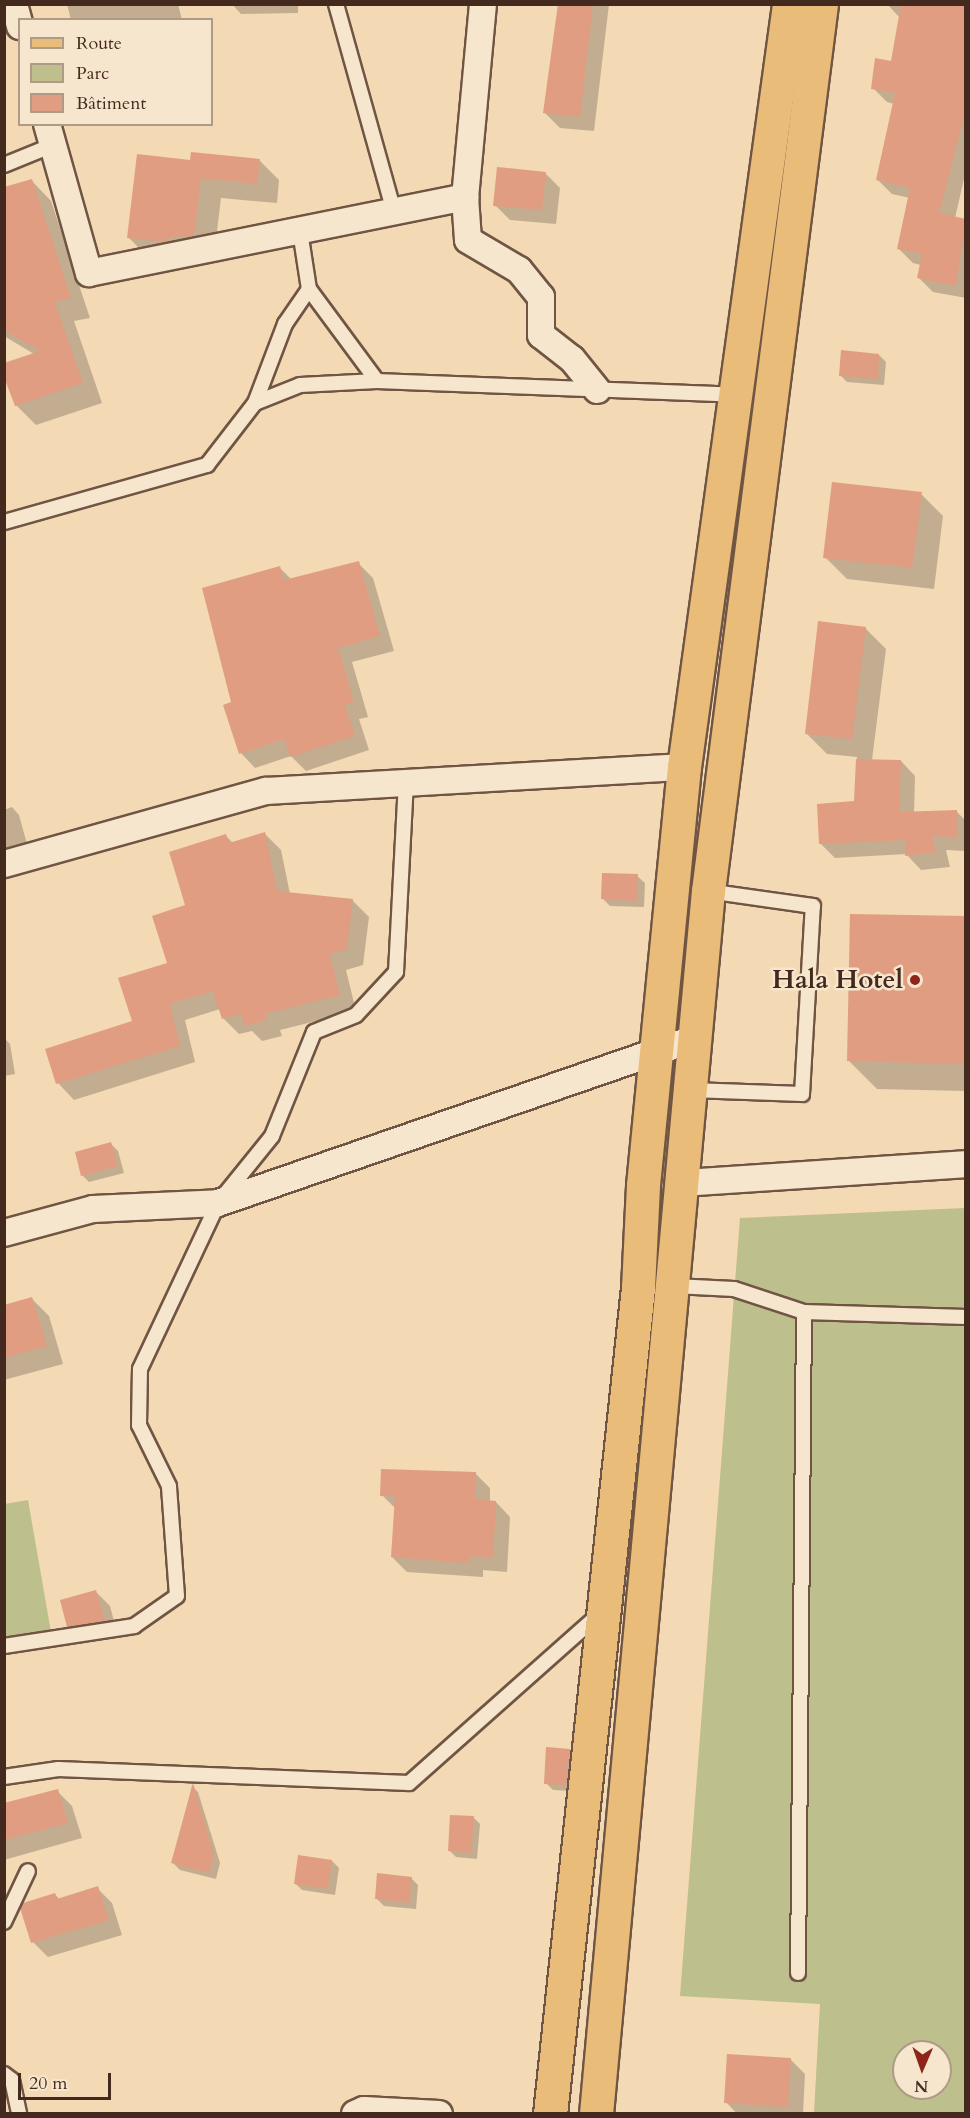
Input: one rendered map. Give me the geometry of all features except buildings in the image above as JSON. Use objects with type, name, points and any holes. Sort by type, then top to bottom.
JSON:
[{"type":"main road","points":[[550,2114],[638,1288],[655,1054],[684,767],[738,395],[789,4]]},
{"type":"main road","points":[[596,2114],[674,1286],[708,891],[821,4]]},
{"type":"main road","points":[[613,1515],[652,1516]]},
{"type":"street","points":[[14,4],[18,19]]},
{"type":"street","points":[[483,4],[465,198],[468,240],[519,270],[541,297],[542,335],[572,359],[597,390]]},
{"type":"street","points":[[50,135],[89,273],[465,198]]},
{"type":"street","points":[[4,864],[267,791],[684,767]]},
{"type":"street","points":[[4,1233],[93,1209],[218,1203],[696,1038]]},
{"type":"street","points":[[683,1183],[966,1164]]},
{"type":"street","points":[[355,2114],[364,2110],[439,2114]]},
{"type":"lane","points":[[336,4],[394,212]]},
{"type":"lane","points":[[4,165],[50,135]]},
{"type":"lane","points":[[300,231],[309,289],[377,381]]},
{"type":"lane","points":[[4,522],[207,465],[255,403],[285,324],[309,289]]},
{"type":"lane","points":[[255,403],[300,385],[377,381],[738,395]]},
{"type":"lane","points":[[4,1646],[134,1626],[177,1596],[169,1486],[139,1425],[140,1369],[218,1203],[272,1136],[314,1032],[356,1014],[396,972],[406,782]]},
{"type":"lane","points":[[691,1090],[802,1095],[813,906],[708,891]]},
{"type":"lane","points":[[674,1286],[734,1289],[804,1312],[966,1317]]},
{"type":"lane","points":[[798,1973],[804,1312]]},
{"type":"lane","points":[[4,1777],[58,1769],[409,1784],[602,1612]]},
{"type":"lane","points":[[4,1922],[28,1871]]},
{"type":"lane","points":[[4,2074],[12,2080],[19,2114]]},
{"type":"green space","points":[[965,1208],[965,2113],[814,2113],[820,2004],[680,1996],[740,1218]]},
{"type":"green space","points":[[28,1500],[52,1638],[5,1646],[5,1504]]},
{"type":"place","name":"Hala Hotel","points":[[915,980]]}]
